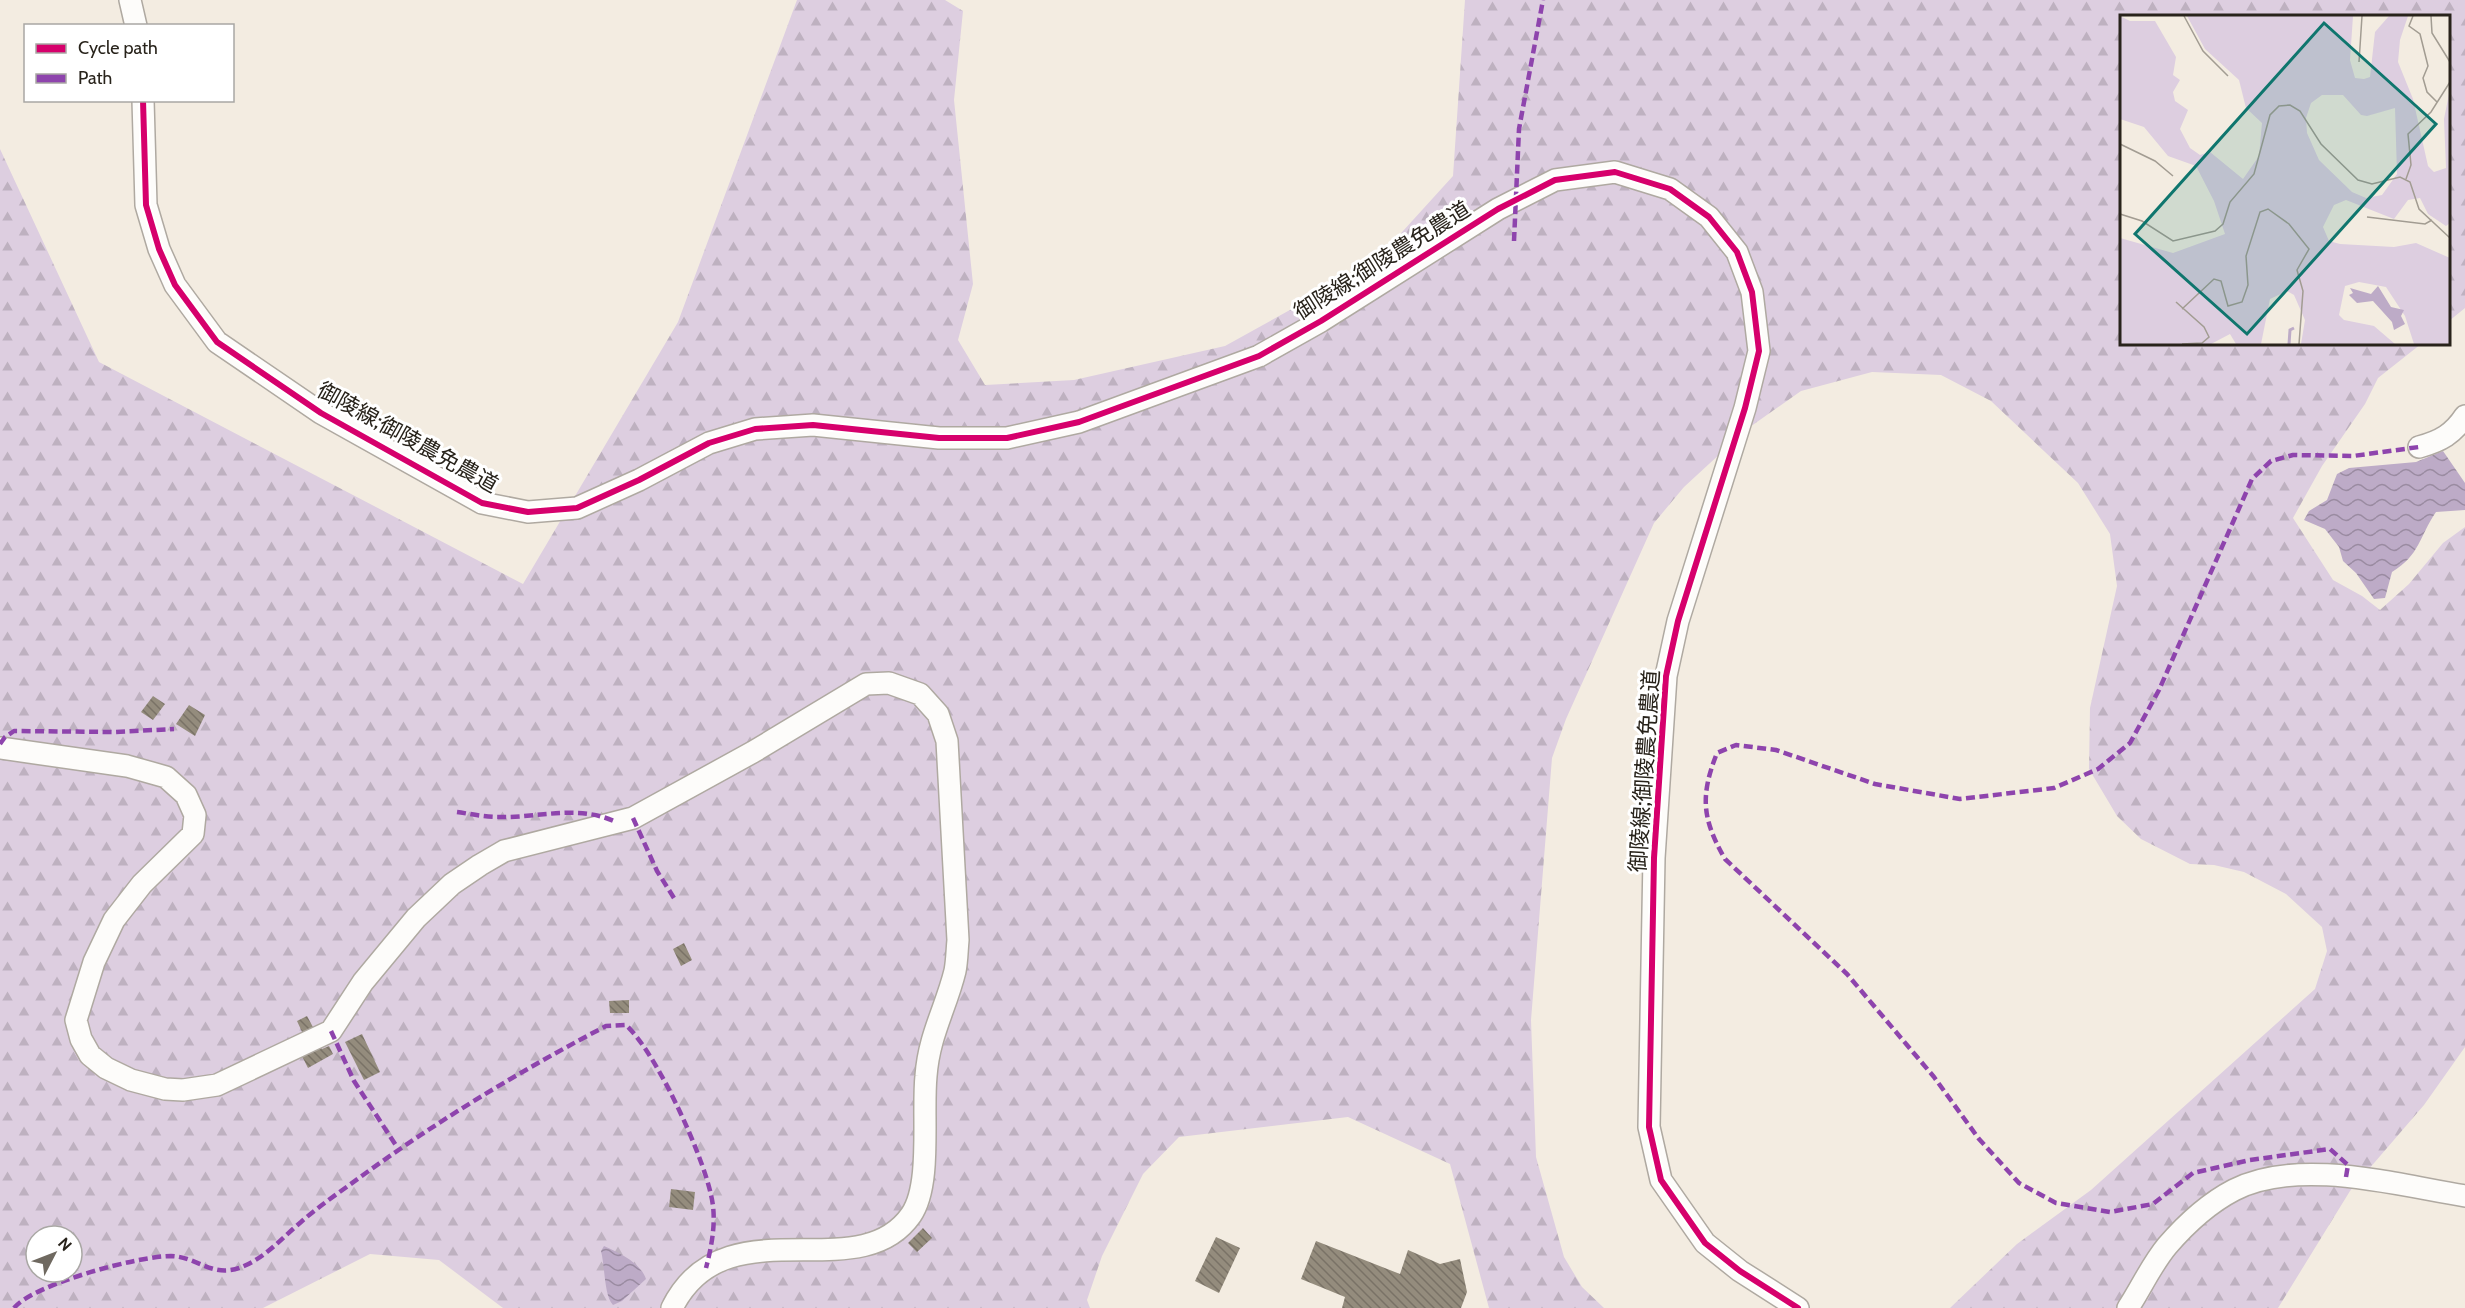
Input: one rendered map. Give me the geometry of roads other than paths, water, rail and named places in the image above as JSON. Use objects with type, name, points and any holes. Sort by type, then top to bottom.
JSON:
[{"type":"street","points":[[130,0],[136,24]]},
{"type":"street","name":"御陵線;御陵農免農道","points":[[143,102],[146,205],[159,249],[175,285],[217,342],[321,413],[482,503],[528,512],[577,508],[639,480],[710,442],[755,429],[813,425],[939,438],[1007,438],[1078,422],[1259,356],[1321,321],[1498,209],[1555,180],[1615,172],[1670,189],[1709,217],[1737,252],[1752,292],[1759,351],[1745,408],[1678,621],[1666,676],[1654,858],[1649,1127],[1662,1180],[1706,1243],[1740,1271],[1798,1308]]},
{"type":"street","points":[[2419,447],[2439,441],[2455,431],[2465,416]]},
{"type":"street","points":[[0,748],[127,766],[166,777],[186,795],[195,815],[193,834],[142,884],[114,920],[94,962],[76,1020],[81,1039],[90,1055],[106,1068],[131,1080],[165,1089],[183,1090],[217,1086],[331,1031],[363,982],[416,918],[453,884],[504,851],[633,818],[753,752],[866,684],[889,683],[920,694],[938,714],[947,741],[958,939],[955,970],[934,1028],[926,1076],[921,1193],[912,1213],[886,1239],[872,1245],[762,1250],[715,1261],[693,1277],[672,1308]]},
{"type":"street","points":[[2128,1308],[2166,1247],[2194,1218],[2236,1188],[2270,1179],[2309,1174],[2346,1177],[2465,1196]]},
{"type":"water","points":[[2443,451],[2465,483],[2465,510],[2436,512],[2414,552],[2392,572],[2385,598],[2374,599],[2356,573],[2343,561],[2339,547],[2325,529],[2304,520],[2309,511],[2327,500],[2337,474],[2349,468],[2416,462]]},
{"type":"water","points":[[604,1246],[634,1263],[646,1279],[622,1301],[613,1305],[605,1280],[601,1251]]}]
